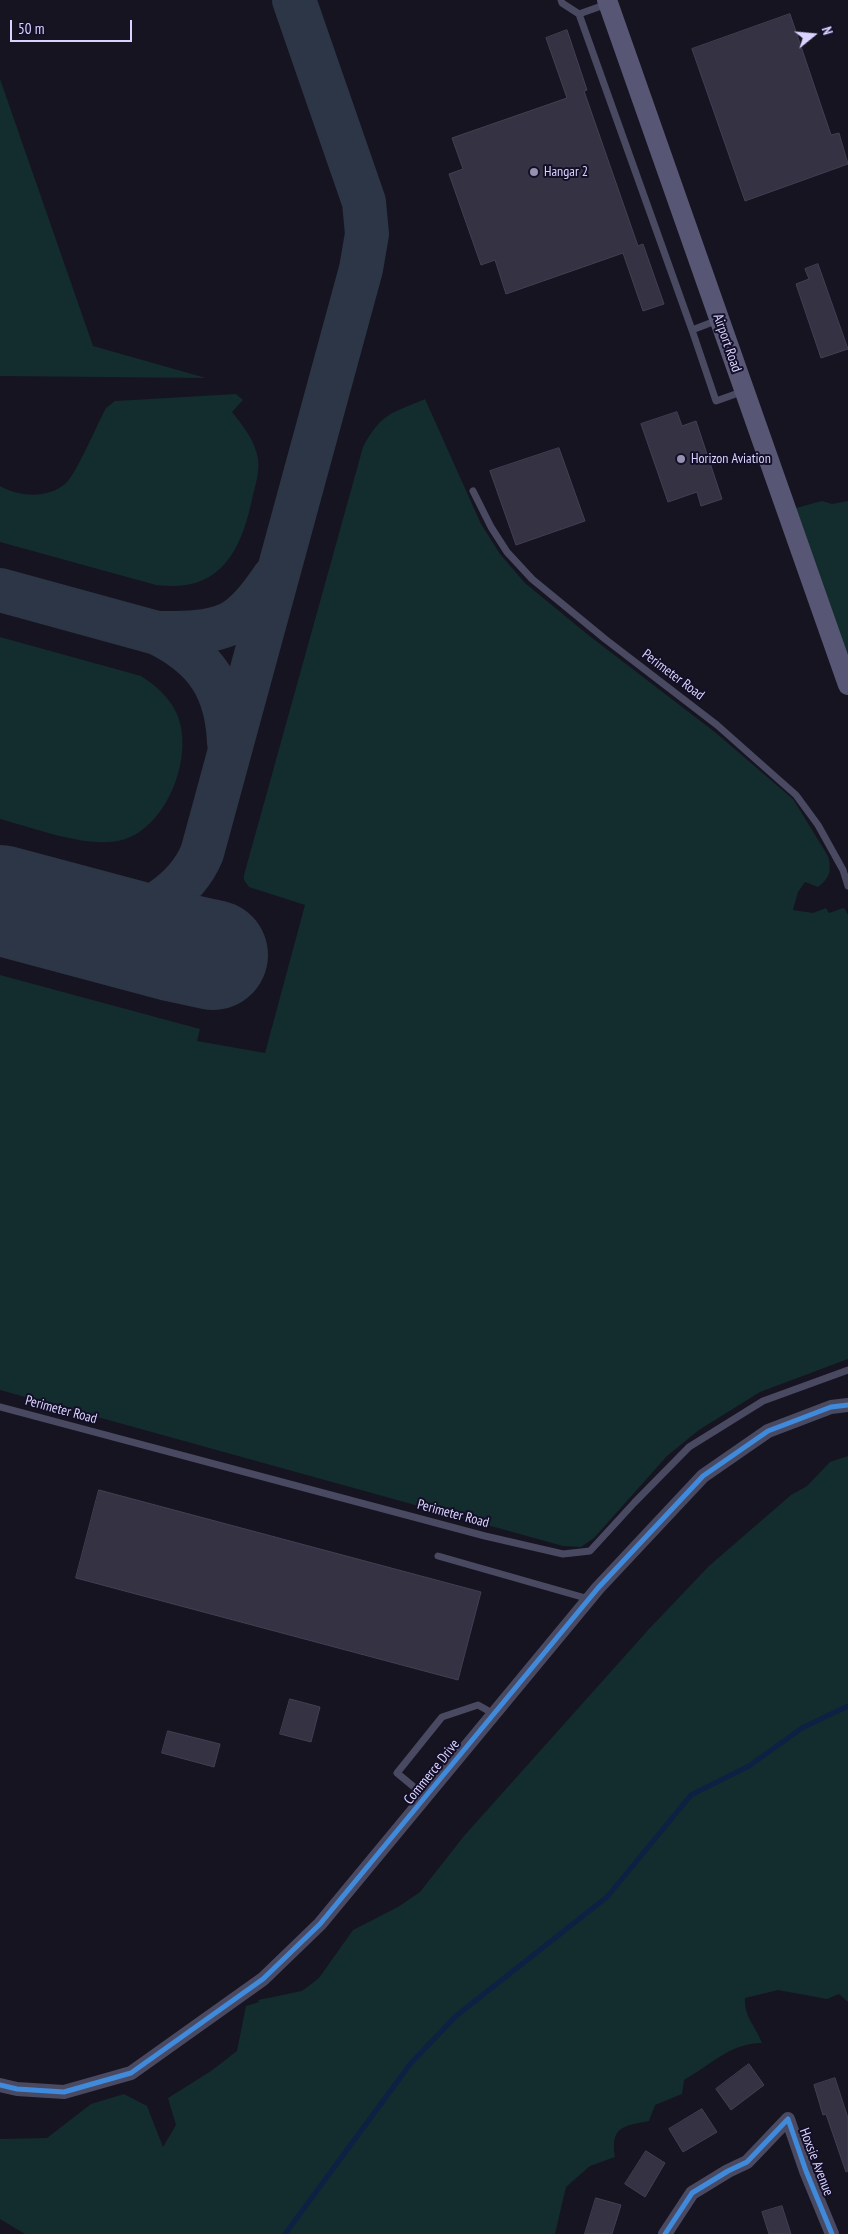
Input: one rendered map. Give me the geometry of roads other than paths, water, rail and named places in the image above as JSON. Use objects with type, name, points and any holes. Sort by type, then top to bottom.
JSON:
[{"type":"main road","name":"Airport Road","points":[[608,2],[744,391],[843,656],[848,685]]},
{"type":"street","name":"Commerce Drive","points":[[0,2085],[64,2092],[131,2073],[263,1980],[320,1924],[589,1599],[703,1476],[768,1431],[831,1407],[848,1405]]},
{"type":"street","name":"Hoxsie Avenue","points":[[665,2234],[692,2193],[747,2162],[788,2119],[806,2171],[832,2234]]},
{"type":"lane","points":[[561,0],[562,3],[579,14],[716,401],[744,391]]},
{"type":"lane","points":[[579,14],[608,2]]},
{"type":"lane","points":[[692,330],[720,320]]},
{"type":"lane","name":"Perimeter Road","points":[[473,491],[491,527],[507,552],[532,579],[605,639],[717,725],[796,795],[818,825],[843,870],[848,886]]},
{"type":"lane","name":"Perimeter Road","points":[[0,1407],[485,1536],[563,1554],[590,1551],[689,1447],[763,1401],[848,1370]]},
{"type":"lane","points":[[438,1556],[589,1599]]},
{"type":"lane","points":[[426,1797],[397,1773],[442,1717],[478,1705],[494,1714]]},
{"type":"waterway","points":[[285,2234],[411,2063],[456,2016],[607,1897],[691,1795],[749,1766],[802,1728],[848,1706]]},
{"type":"place","name":"Hangar 2","points":[[534,172]]},
{"type":"place","name":"Horizon Aviation","points":[[681,459]]}]
